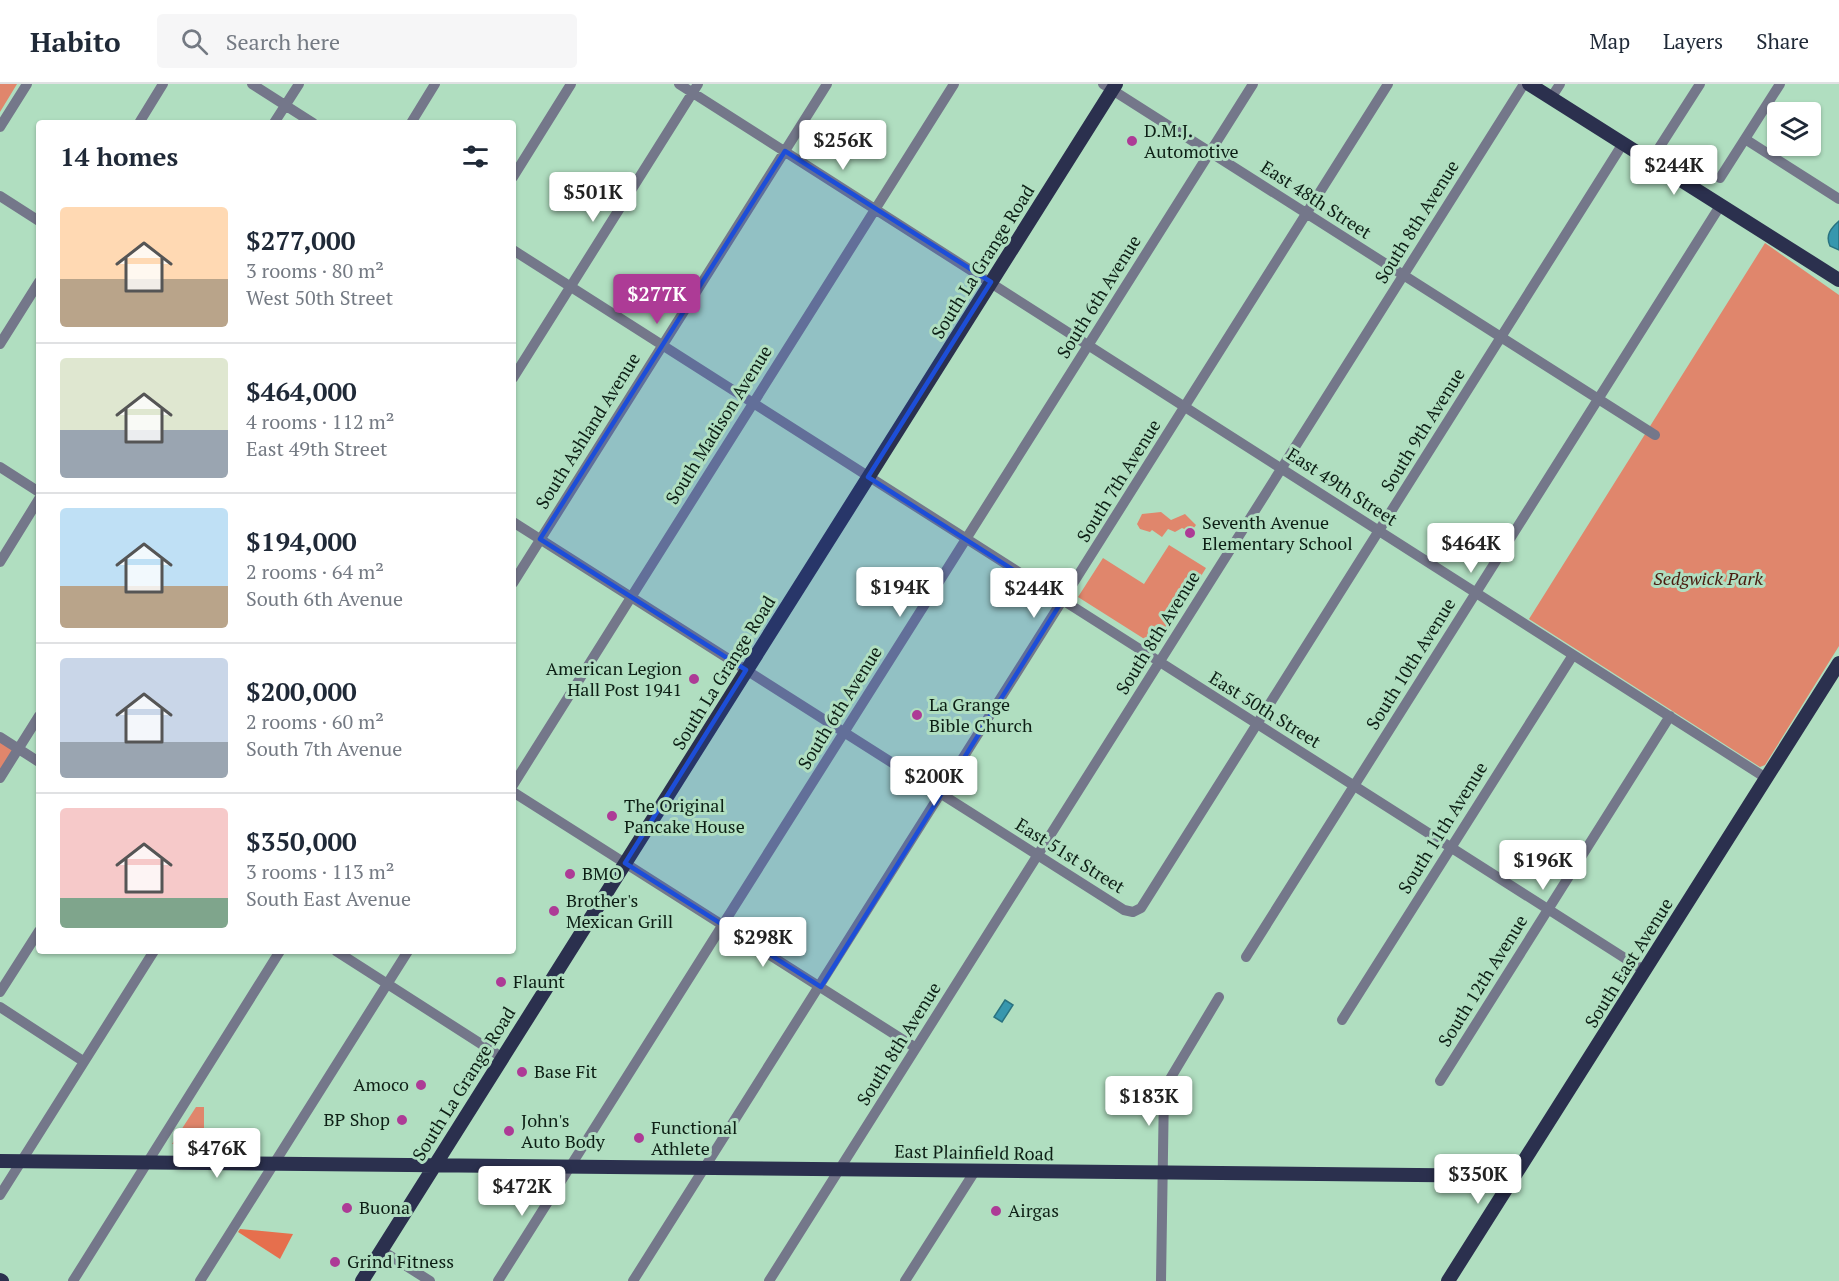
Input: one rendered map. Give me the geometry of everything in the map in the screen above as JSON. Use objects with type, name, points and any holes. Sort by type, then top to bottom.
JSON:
[{"type":"main road","points":[[1529,84],[1622,145],[1839,280]]},
{"type":"main road","name":"South La Grange Road","points":[[362,1281],[991,282],[1111,86]]},
{"type":"main road","name":"South East Avenue","points":[[1448,1281],[1839,663]]},
{"type":"main road","name":"East Plainfield Road","points":[[0,1161],[1514,1176]]},
{"type":"street","points":[[0,127],[27,84]]},
{"type":"street","points":[[141,120],[163,84]]},
{"type":"street","points":[[252,84],[308,120]]},
{"type":"street","points":[[276,120],[299,84]]},
{"type":"street","points":[[413,120],[435,84]]},
{"type":"street","points":[[516,172],[571,84]]},
{"type":"street","name":"East 49th Street","points":[[679,84],[695,88],[785,151],[1766,778]]},
{"type":"street","name":"South Ashland Avenue","points":[[516,578],[661,344],[827,84]]},
{"type":"street","name":"South Madison Avenue","points":[[516,780],[954,84]]},
{"type":"street","name":"South 6th Avenue","points":[[498,1281],[1253,84]]},
{"type":"street","name":"South 7th Avenue","points":[[633,1281],[703,1168],[821,987],[1388,84]]},
{"type":"street","name":"South 8th Avenue","points":[[769,1281],[1524,84]]},
{"type":"street","points":[[1551,98],[1560,84]]},
{"type":"street","points":[[1650,162],[1700,84]]},
{"type":"street","points":[[1720,178],[1780,84]]},
{"type":"street","name":"East 48th Street","points":[[1111,86],[1210,152],[1655,435]]},
{"type":"street","points":[[516,373],[695,88]]},
{"type":"street","points":[[1745,139],[1839,199]]},
{"type":"street","name":"South 9th Avenue","points":[[1133,912],[1141,908],[1622,145]]},
{"type":"street","points":[[0,196],[36,218]]},
{"type":"street","name":"South 10th Avenue","points":[[1246,957],[1720,206]]},
{"type":"street","name":"East 50th Street","points":[[516,252],[1645,971]]},
{"type":"street","points":[[0,344],[36,287]]},
{"type":"street","points":[[0,467],[36,490]]},
{"type":"street","points":[[0,562],[36,504]]},
{"type":"street","name":"East 51st Street","points":[[516,524],[1124,910],[1133,912]]},
{"type":"street","name":"South 11th Avenue","points":[[1342,1020],[1574,655]]},
{"type":"street","name":"South 12th Avenue","points":[[1440,1081],[1670,716]]},
{"type":"street","points":[[0,778],[36,721]]},
{"type":"street","points":[[0,737],[36,760]]},
{"type":"street","points":[[516,794],[916,1048]]},
{"type":"street","points":[[0,992],[36,936]]},
{"type":"street","points":[[0,1195],[152,954]]},
{"type":"street","points":[[73,1281],[278,954]]},
{"type":"street","points":[[341,954],[503,1058]]},
{"type":"street","points":[[200,1281],[406,954]]},
{"type":"street","points":[[1161,1281],[1164,1089],[1220,997]]},
{"type":"street","points":[[0,1007],[83,1061]]},
{"type":"street","points":[[905,1281],[975,1171]]},
{"type":"street","points":[[381,1250],[430,1281]]},
{"type":"highlighted area","points":[[785,151],[991,282],[868,477],[1062,601],[821,987],[625,863],[746,670],[540,539]]},
{"type":"green space","points":[[0,84],[17,84],[0,112]]},
{"type":"green space","name":"Sedgwick Park","points":[[1765,243],[1839,295],[1839,646],[1765,765],[1760,767],[1529,619]]},
{"type":"green space","points":[[1161,512],[1171,520],[1185,514],[1196,525],[1191,532],[1182,528],[1175,532],[1168,529],[1162,537],[1152,530],[1150,532],[1140,529],[1137,524],[1142,514]]},
{"type":"green space","points":[[1169,545],[1206,568],[1157,647],[1078,597],[1103,558],[1144,584]]},
{"type":"green space","points":[[0,739],[17,750],[0,776]]},
{"type":"green space","points":[[196,1107],[204,1107],[204,1144],[172,1144]]},
{"type":"shaded area","points":[[240,1229],[293,1234],[280,1259],[238,1232]]},
{"type":"water","points":[[1839,221],[1839,250],[1830,246],[1828,238],[1831,229]]},
{"type":"water","points":[[1005,1000],[1013,1005],[1002,1022],[994,1017]]},
{"type":"place","name":"D.M.J. Automotive","points":[[1132,141]]},
{"type":"place","name":"Seventh Avenue Elementary School","points":[[1190,533]]},
{"type":"place","name":"American Legion Hall Post 1941","points":[[694,679]]},
{"type":"place","name":"La Grange Bible Church","points":[[917,715]]},
{"type":"place","name":"The Original Pancake House","points":[[612,816]]},
{"type":"place","name":"BMO","points":[[570,874]]},
{"type":"place","name":"Brother's Mexican Grill","points":[[554,911]]},
{"type":"place","name":"Flaunt","points":[[501,982]]},
{"type":"place","name":"Base Fit","points":[[522,1072]]},
{"type":"place","name":"Amoco","points":[[421,1085]]},
{"type":"place","name":"BP Shop","points":[[402,1120]]},
{"type":"place","name":"John's Auto Body","points":[[509,1131]]},
{"type":"place","name":"Functional Athlete","points":[[639,1138]]},
{"type":"place","name":"Buona","points":[[347,1208]]},
{"type":"place","name":"Airgas","points":[[996,1211]]},
{"type":"place","name":"Grind Fitness","points":[[335,1262]]}]
